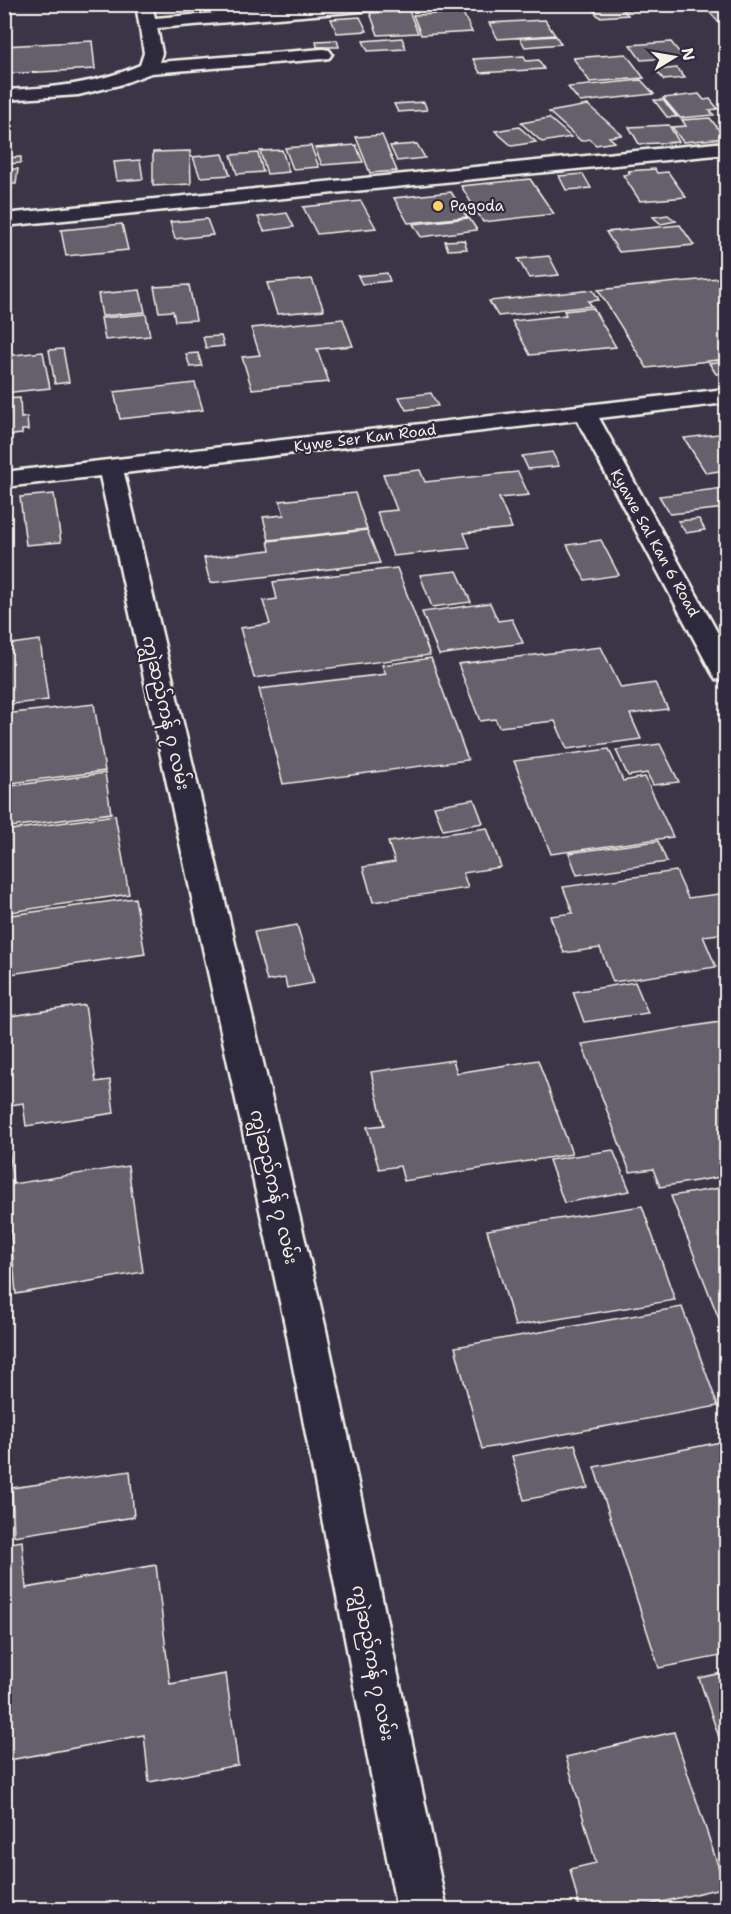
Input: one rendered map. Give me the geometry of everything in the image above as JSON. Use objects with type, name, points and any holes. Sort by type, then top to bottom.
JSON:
[{"type":"street","points":[[144,4],[153,53],[148,68]]},
{"type":"street","points":[[148,24],[387,4]]},
{"type":"street","points":[[4,95],[44,94],[87,88],[122,80],[148,68],[323,54]]},
{"type":"street","points":[[4,220],[726,148]]},
{"type":"street","name":"Kywe Ser Kan Road","points":[[4,480],[726,396]]},
{"type":"street","name":"Kyawe Sal Kan 6 Road","points":[[584,412],[726,673]]},
{"type":"street","name":"ကျွဲဆည်ကန် ၇ လမ်း","points":[[110,468],[305,1325],[422,1910]]},
{"type":"building","points":[[588,4],[618,4],[628,15],[599,17]]},
{"type":"building","points":[[622,4],[664,4],[666,7],[626,10]]},
{"type":"building","points":[[726,5],[726,23],[720,24],[705,7]]},
{"type":"building","points":[[409,11],[418,33],[378,35],[370,13]]},
{"type":"building","points":[[463,13],[472,32],[421,35],[413,15]]},
{"type":"building","points":[[360,17],[367,31],[337,33],[331,19]]},
{"type":"building","points":[[545,20],[555,35],[498,39],[489,23]]},
{"type":"building","points":[[556,36],[561,44],[525,47],[520,38]]},
{"type":"building","points":[[402,38],[406,49],[368,51],[363,41]]},
{"type":"building","points":[[337,40],[339,47],[317,47],[316,41]]},
{"type":"building","points":[[92,41],[95,69],[4,74],[4,46]]},
{"type":"building","points":[[671,42],[683,57],[641,60],[630,45]]},
{"type":"building","points":[[626,54],[644,78],[590,82],[573,58]]},
{"type":"building","points":[[524,56],[526,61],[539,60],[544,69],[480,73],[473,59]]},
{"type":"building","points":[[677,68],[685,78],[664,80],[656,70]]},
{"type":"building","points":[[641,80],[654,94],[580,102],[568,87]]},
{"type":"building","points":[[699,94],[704,100],[710,99],[718,109],[709,110],[714,115],[680,118],[663,98]]},
{"type":"building","points":[[654,100],[663,100],[677,117],[667,117]]},
{"type":"building","points":[[424,102],[427,110],[398,112],[394,104]]},
{"type":"building","points":[[588,105],[622,135],[609,137],[615,142],[596,145],[589,139],[581,141],[549,112]]},
{"type":"building","points":[[549,118],[571,137],[542,142],[521,123]]},
{"type":"building","points":[[710,118],[725,138],[683,142],[672,127],[686,126],[682,120]]},
{"type":"building","points":[[669,125],[679,142],[639,144],[629,127]]},
{"type":"building","points":[[519,127],[536,142],[512,146],[495,131]]},
{"type":"building","points":[[382,135],[397,171],[370,173],[356,137]]},
{"type":"building","points":[[417,144],[425,158],[397,161],[390,146]]},
{"type":"building","points":[[356,145],[363,162],[322,165],[315,148]]},
{"type":"building","points":[[311,146],[319,167],[293,169],[285,148]]},
{"type":"building","points":[[282,150],[289,172],[267,174],[260,151]]},
{"type":"building","points":[[190,151],[191,184],[153,186],[153,152]]},
{"type":"building","points":[[258,153],[263,172],[237,174],[231,155]]},
{"type":"building","points":[[223,154],[230,175],[200,177],[193,157]]},
{"type":"building","points":[[21,157],[21,163],[5,164],[5,158]]},
{"type":"building","points":[[140,160],[143,179],[117,181],[114,162]]},
{"type":"building","points":[[4,169],[18,169],[16,184],[4,184]]},
{"type":"building","points":[[655,169],[657,173],[668,172],[686,197],[640,201],[623,175],[630,174],[628,171]]},
{"type":"building","points":[[583,174],[591,188],[566,190],[559,176]]},
{"type":"building","points":[[530,179],[554,214],[483,222],[461,186]]},
{"type":"building","points":[[451,192],[467,217],[408,223],[394,198]]},
{"type":"building","points":[[361,201],[376,228],[317,234],[303,207]]},
{"type":"building","points":[[287,213],[294,227],[264,231],[258,217]]},
{"type":"building","points":[[668,215],[676,221],[661,224],[653,217]]},
{"type":"building","points":[[469,218],[477,230],[421,237],[413,224]]},
{"type":"building","points":[[207,219],[213,235],[175,239],[170,222]]},
{"type":"building","points":[[122,224],[128,250],[66,256],[61,230]]},
{"type":"building","points":[[680,225],[694,245],[619,252],[606,232]]},
{"type":"building","points":[[464,240],[467,249],[448,250],[445,241]]},
{"type":"building","points":[[549,256],[559,275],[529,278],[518,259]]},
{"type":"building","points":[[387,273],[390,281],[362,284],[358,276]]},
{"type":"building","points":[[4,275],[11,275],[8,292],[4,292]]},
{"type":"building","points":[[718,278],[726,289],[726,359],[647,368],[598,290]]},
{"type":"building","points":[[312,279],[324,310],[277,314],[267,283]]},
{"type":"building","points":[[189,285],[196,320],[175,321],[173,311],[159,312],[154,287]]},
{"type":"building","points":[[140,290],[145,312],[102,316],[98,294]]},
{"type":"building","points":[[593,290],[599,300],[588,301],[592,306],[498,316],[489,301]]},
{"type":"building","points":[[593,308],[616,347],[530,355],[512,321],[566,315],[564,311]]},
{"type":"building","points":[[146,314],[150,336],[105,340],[101,318]]},
{"type":"building","points":[[343,319],[353,346],[317,349],[329,382],[252,389],[242,357],[260,355],[251,328]]},
{"type":"building","points":[[221,336],[224,346],[206,348],[203,337]]},
{"type":"building","points":[[63,349],[69,382],[55,384],[49,350]]},
{"type":"building","points":[[43,352],[50,388],[4,393],[4,356]]},
{"type":"building","points":[[198,353],[202,366],[190,367],[186,354]]},
{"type":"building","points":[[726,361],[726,373],[716,374],[709,363]]},
{"type":"building","points":[[195,383],[203,410],[120,419],[114,392]]},
{"type":"building","points":[[431,393],[438,406],[406,410],[399,397]]},
{"type":"building","points":[[20,398],[21,418],[27,417],[28,430],[22,430],[22,434],[4,436],[4,399]]},
{"type":"building","points":[[726,433],[726,470],[706,473],[684,438]]},
{"type":"building","points":[[552,452],[559,466],[528,469],[522,456]]},
{"type":"building","points":[[420,470],[425,482],[518,472],[529,495],[499,498],[512,528],[464,533],[470,548],[393,556],[377,512],[397,510],[383,474]]},
{"type":"building","points":[[724,488],[726,508],[670,514],[659,496]]},
{"type":"building","points":[[355,493],[367,529],[269,540],[263,517],[284,515],[280,501]]},
{"type":"building","points":[[54,494],[61,542],[26,545],[20,497]]},
{"type":"building","points":[[699,519],[705,530],[686,533],[678,521]]},
{"type":"building","points":[[367,530],[380,563],[210,583],[204,558],[270,550],[268,541]]},
{"type":"building","points":[[601,540],[619,575],[585,580],[567,545]]},
{"type":"building","points":[[397,568],[430,655],[254,678],[240,628],[270,624],[263,601],[277,599],[273,582]]},
{"type":"building","points":[[457,571],[471,602],[432,607],[420,575]]},
{"type":"building","points":[[490,603],[498,621],[512,619],[523,643],[439,655],[422,612]]},
{"type":"building","points":[[40,640],[48,700],[4,705],[4,645]]},
{"type":"building","points":[[601,647],[621,688],[655,683],[668,709],[630,714],[641,739],[567,749],[555,721],[499,727],[495,719],[480,721],[458,664]]},
{"type":"building","points":[[431,658],[468,760],[283,784],[259,689],[386,674],[382,665]]},
{"type":"building","points":[[94,704],[105,771],[4,784],[4,714]]},
{"type":"building","points":[[660,744],[679,782],[653,785],[647,773],[628,776],[616,750]]},
{"type":"building","points":[[609,749],[623,781],[645,777],[673,837],[551,854],[514,761]]},
{"type":"building","points":[[105,773],[111,813],[4,828],[4,787]]},
{"type":"building","points":[[474,799],[483,823],[443,830],[434,806]]},
{"type":"building","points":[[115,815],[129,894],[4,913],[4,831]]},
{"type":"building","points":[[487,828],[501,867],[463,873],[468,888],[373,902],[363,867],[395,862],[388,842]]},
{"type":"building","points":[[658,841],[667,862],[577,875],[569,853]]},
{"type":"building","points":[[676,871],[688,898],[719,894],[726,910],[726,933],[703,936],[716,967],[613,982],[600,948],[564,953],[550,916],[573,913],[563,887]]},
{"type":"building","points":[[135,898],[145,954],[4,975],[4,916]]},
{"type":"building","points":[[297,925],[314,983],[287,988],[285,978],[267,981],[254,932]]},
{"type":"building","points":[[635,982],[648,1013],[584,1022],[573,992]]},
{"type":"building","points":[[85,1005],[96,1082],[110,1080],[114,1113],[26,1126],[23,1103],[4,1106],[4,1017]]},
{"type":"building","points":[[726,1021],[726,1176],[660,1187],[653,1169],[630,1172],[582,1044]]},
{"type":"building","points":[[453,1060],[457,1073],[538,1060],[572,1154],[404,1181],[400,1166],[379,1169],[367,1127],[384,1125],[371,1072]]},
{"type":"building","points":[[9,1148],[13,1184],[128,1166],[143,1272],[16,1294],[8,1200],[4,1200],[4,1149]]},
{"type":"building","points":[[613,1150],[630,1191],[564,1203],[549,1160]]},
{"type":"building","points":[[726,1187],[726,1337],[671,1196]]},
{"type":"building","points":[[642,1206],[675,1300],[515,1326],[487,1230]]},
{"type":"building","points":[[4,1238],[11,1317],[4,1318]]},
{"type":"building","points":[[682,1307],[718,1406],[482,1449],[455,1347]]},
{"type":"building","points":[[726,1441],[726,1655],[659,1668],[594,1467]]},
{"type":"building","points":[[575,1444],[588,1488],[524,1500],[512,1456]]},
{"type":"building","points":[[130,1471],[134,1517],[14,1536],[12,1488]]},
{"type":"building","points":[[22,1541],[26,1588],[156,1565],[170,1684],[226,1674],[238,1765],[149,1782],[144,1735],[4,1761],[4,1544]]},
{"type":"building","points":[[726,1672],[726,1758],[699,1678]]},
{"type":"building","points":[[674,1732],[725,1887],[628,1910],[580,1910],[570,1869],[596,1863],[566,1757]]},
{"type":"place","name":"Pagoda","points":[[438,206]]}]
